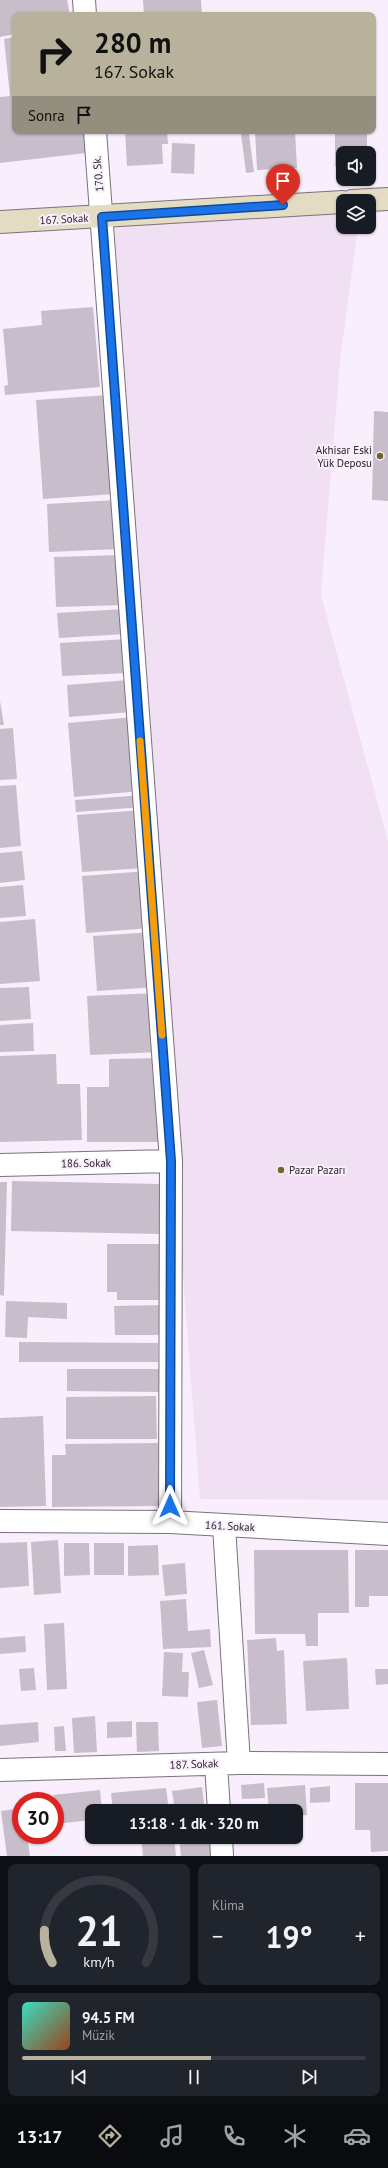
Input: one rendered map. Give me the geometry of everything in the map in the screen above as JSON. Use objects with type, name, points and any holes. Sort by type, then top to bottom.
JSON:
[{"type":"street","points":[[84,0],[85,12]]},
{"type":"street","name":"170. Sk.","points":[[95,134],[171,1161],[170,1522]]},
{"type":"street","points":[[376,200],[388,199]]},
{"type":"street","name":"167. Sokak","points":[[0,222],[336,202]]},
{"type":"street","name":"186. Sokak","points":[[0,1165],[171,1161]]},
{"type":"street","name":"161. Sokak","points":[[0,1521],[170,1522],[388,1534]]},
{"type":"street","points":[[224,1526],[239,1763]]},
{"type":"street","name":"187. Sokak","points":[[0,1770],[239,1763],[388,1764]]},
{"type":"street","points":[[216,1764],[219,1804]]},
{"type":"street","points":[[221,1844],[222,1856]]},
{"type":"shaded area","name":"Pazar Pazarı","points":[[336,205],[336,234],[357,234],[340,361],[321,595],[388,841],[388,1500],[200,1499],[102,217]]},
{"type":"building","points":[[0,0],[67,0],[69,12],[12,12],[12,35],[0,37]]},
{"type":"building","points":[[143,0],[201,0],[202,12],[144,12]]},
{"type":"building","points":[[12,38],[12,134],[84,134],[86,153],[0,163],[0,97],[10,96],[4,39]]},
{"type":"building","points":[[125,134],[167,134],[168,144],[162,144],[163,164],[127,166]]},
{"type":"building","points":[[241,134],[249,134],[254,172],[246,173]]},
{"type":"building","points":[[255,134],[295,134],[297,168],[257,170]]},
{"type":"building","points":[[335,134],[367,134],[367,146],[336,146],[336,167]]},
{"type":"building","points":[[172,143],[195,144],[194,174],[171,173]]},
{"type":"building","points":[[93,307],[100,387],[5,395],[4,386],[8,385],[3,329],[42,325],[41,311]]},
{"type":"building","points":[[108,395],[115,494],[43,499],[36,400]]},
{"type":"building","name":"Akhisar Eski Yük Deposu","points":[[374,411],[388,412],[388,501],[372,500]]},
{"type":"building","points":[[117,500],[119,549],[49,552],[47,504]]},
{"type":"building","points":[[122,555],[124,605],[56,607],[54,557]]},
{"type":"building","points":[[125,609],[126,634],[59,638],[57,613]]},
{"type":"building","points":[[127,639],[129,673],[62,676],[60,643]]},
{"type":"building","points":[[129,680],[131,712],[69,717],[67,685]]},
{"type":"building","points":[[0,701],[4,725],[0,725]]},
{"type":"building","points":[[134,717],[141,791],[74,797],[68,723]]},
{"type":"building","points":[[13,728],[17,779],[0,780],[0,729]]},
{"type":"building","points":[[16,785],[21,846],[0,848],[0,786]]},
{"type":"building","points":[[143,795],[144,807],[76,812],[75,800]]},
{"type":"building","points":[[142,810],[146,868],[82,872],[77,815]]},
{"type":"building","points":[[22,851],[25,880],[0,883],[0,853]]},
{"type":"building","points":[[147,871],[151,928],[86,933],[82,876]]},
{"type":"building","points":[[23,885],[26,916],[0,918],[0,887]]},
{"type":"building","points":[[35,919],[40,981],[0,984],[0,922]]},
{"type":"building","points":[[153,932],[157,987],[97,991],[93,936]]},
{"type":"building","points":[[29,987],[31,1019],[0,1021],[0,988]]},
{"type":"building","points":[[158,993],[161,1052],[90,1055],[87,996]]},
{"type":"building","points":[[33,1023],[34,1051],[0,1052],[0,1025]]},
{"type":"building","points":[[56,1054],[57,1084],[80,1084],[82,1140],[0,1142],[0,1056]]},
{"type":"building","points":[[163,1058],[163,1142],[87,1142],[87,1087],[109,1087],[109,1059]]},
{"type":"building","points":[[12,1181],[160,1184],[159,1234],[11,1231]]},
{"type":"building","points":[[0,1182],[7,1182],[4,1296],[0,1295]]},
{"type":"building","points":[[107,1244],[161,1244],[161,1300],[117,1300],[117,1292],[107,1292]]},
{"type":"building","points":[[6,1301],[67,1303],[67,1319],[28,1317],[27,1338],[5,1337]]},
{"type":"building","points":[[162,1305],[162,1335],[115,1335],[114,1306]]},
{"type":"building","points":[[19,1342],[158,1343],[158,1362],[19,1362]]},
{"type":"building","points":[[67,1369],[159,1369],[159,1392],[67,1391]]},
{"type":"building","points":[[156,1396],[157,1439],[66,1439],[66,1397]]},
{"type":"building","points":[[43,1416],[46,1506],[0,1507],[0,1418]]},
{"type":"building","points":[[158,1443],[159,1506],[52,1507],[52,1455],[66,1455],[65,1444]]},
{"type":"building","points":[[58,1540],[61,1593],[34,1595],[31,1542]]},
{"type":"building","points":[[27,1542],[29,1586],[0,1588],[0,1543]]},
{"type":"building","points":[[64,1543],[89,1543],[90,1575],[64,1576]]},
{"type":"building","points":[[94,1543],[124,1543],[124,1575],[94,1575]]},
{"type":"building","points":[[158,1545],[159,1575],[128,1576],[128,1546]]},
{"type":"building","points":[[254,1550],[348,1550],[349,1613],[318,1613],[318,1646],[306,1646],[305,1634],[255,1634]]},
{"type":"building","points":[[355,1550],[388,1550],[388,1596],[369,1596],[369,1607],[355,1607]]},
{"type":"building","points":[[185,1563],[187,1594],[165,1596],[162,1565]]},
{"type":"building","points":[[186,1599],[188,1631],[210,1629],[211,1647],[163,1649],[160,1601]]},
{"type":"building","points":[[64,1623],[67,1689],[47,1690],[44,1624]]},
{"type":"building","points":[[25,1636],[26,1652],[0,1654],[0,1638]]},
{"type":"building","points":[[276,1638],[277,1651],[284,1650],[287,1724],[251,1725],[247,1640]]},
{"type":"building","points":[[204,1650],[213,1685],[199,1688],[191,1653]]},
{"type":"building","points":[[164,1652],[183,1653],[182,1672],[189,1672],[188,1697],[162,1696]]},
{"type":"building","points":[[347,1658],[349,1709],[306,1711],[303,1661]]},
{"type":"building","points":[[34,1668],[36,1690],[21,1691],[19,1669]]},
{"type":"building","points":[[375,1669],[388,1669],[388,1684],[376,1685]]},
{"type":"building","points":[[217,1700],[222,1746],[202,1748],[197,1702]]},
{"type":"building","points":[[95,1716],[97,1752],[74,1753],[72,1718]]},
{"type":"building","points":[[132,1721],[132,1737],[107,1738],[107,1722]]},
{"type":"building","points":[[38,1722],[39,1742],[0,1746],[0,1725]]},
{"type":"building","points":[[136,1722],[158,1722],[159,1751],[137,1752]]},
{"type":"building","points":[[64,1726],[66,1751],[55,1751],[54,1727]]},
{"type":"building","points":[[264,1783],[265,1798],[242,1799],[241,1785]]},
{"type":"building","points":[[355,1783],[388,1783],[388,1851],[371,1852],[370,1830],[355,1830]]},
{"type":"building","points":[[305,1785],[307,1815],[303,1815],[303,1804],[268,1804],[267,1788]]},
{"type":"building","points":[[330,1786],[330,1802],[310,1803],[310,1788]]},
{"type":"building","points":[[202,1787],[204,1804],[174,1804],[172,1791]]},
{"type":"building","points":[[166,1788],[168,1804],[112,1804],[111,1793]]},
{"type":"building","points":[[100,1790],[101,1804],[85,1804],[85,1821],[64,1823],[64,1794]]},
{"type":"building","points":[[12,1809],[12,1844],[28,1844],[30,1856],[7,1856],[1,1811]]},
{"type":"building","points":[[142,1844],[175,1844],[176,1856],[143,1856]]},
{"type":"building","points":[[180,1844],[210,1844],[211,1856],[181,1856]]},
{"type":"slow traffic","points":[[140,741],[162,1035]]},
{"type":"place","name":"Akhisar Eski Yük Deposu","points":[[380,456]]},
{"type":"place","name":"Pazar Pazarı","points":[[281,1170]]},
{"type":"route","points":[[170,1506],[171,1161],[102,217],[283,205]]}]
